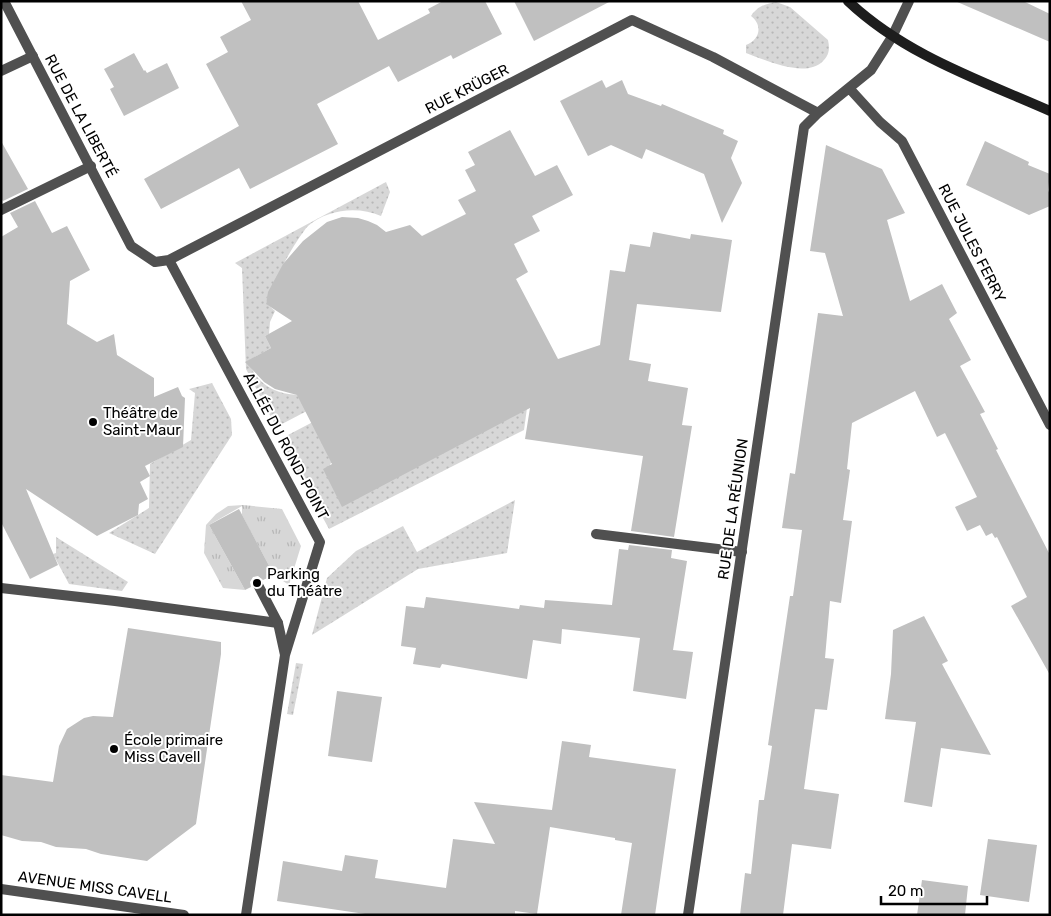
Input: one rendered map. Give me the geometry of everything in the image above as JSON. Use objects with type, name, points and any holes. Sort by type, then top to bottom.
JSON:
[{"type":"street","name":"RUE DE LA LIBERTÉ","points":[[4,1],[131,246],[155,262],[169,260]]},
{"type":"street","points":[[848,1],[892,37],[932,60],[1050,111]]},
{"type":"street","name":"RUE DE LA RÉUNION","points":[[688,915],[804,127],[818,113],[871,70],[892,37],[909,1]]},
{"type":"street","name":"RUE KRÜGER","points":[[169,260],[632,20],[713,57],[818,113]]},
{"type":"street","points":[[1,71],[32,56]]},
{"type":"street","name":"RUE JULES FERRY","points":[[850,88],[880,122],[902,141],[1050,425]]},
{"type":"street","points":[[1,210],[90,166]]},
{"type":"street","name":"ALLÉE DU ROND-POINT","points":[[169,260],[320,542],[285,655],[246,915]]},
{"type":"street","points":[[596,534],[742,552]]},
{"type":"street","name":"ALLÉE DU ROND-POINT","points":[[257,583],[278,624],[285,655]]},
{"type":"street","points":[[1,588],[132,603],[278,624]]},
{"type":"street","name":"AVENUE MISS CAVELL","points":[[1,889],[184,915]]},
{"type":"green space","points":[[776,2],[790,7],[828,40],[827,56],[816,66],[796,68],[785,66],[746,53],[746,45],[754,40],[758,32],[757,24],[751,16],[762,6]]},
{"type":"green space","points":[[386,182],[390,192],[381,216],[353,210],[334,213],[316,220],[308,226],[299,238],[277,278],[266,303],[275,311],[270,322],[269,334],[265,336],[271,348],[248,361],[254,372],[267,386],[288,394],[311,395],[345,391],[282,424],[274,423],[246,369],[242,268],[235,263]]},
{"type":"green space","points":[[212,383],[231,419],[232,435],[155,554],[109,533],[149,508],[150,464],[191,440],[195,393],[189,389]]},
{"type":"green space","points":[[351,402],[337,459],[330,464],[349,501],[527,408],[524,430],[329,529],[285,448],[288,435]]},
{"type":"green space","points":[[515,500],[507,553],[418,569],[312,635],[327,578],[356,551],[403,526],[417,552]]},
{"type":"green space","points":[[243,505],[282,509],[301,546],[289,585],[274,575],[242,515],[242,506],[209,525],[245,590],[223,588],[204,553],[206,525],[216,514],[228,506]]},
{"type":"green space","points":[[56,537],[128,582],[122,591],[69,584],[53,554],[56,553]]},
{"type":"green space","points":[[296,663],[303,664],[293,715],[287,714]]},
{"type":"building","points":[[241,1],[358,1],[378,40],[430,13],[428,9],[443,1],[485,1],[502,34],[453,59],[451,55],[398,82],[389,66],[317,104],[338,144],[250,189],[239,168],[161,209],[144,179],[239,126],[206,64],[228,52],[220,37],[251,20]]},
{"type":"building","points":[[514,1],[611,1],[534,41]]},
{"type":"building","points":[[955,1],[1023,1],[1050,14],[1050,42]]},
{"type":"building","points":[[134,53],[147,73],[167,63],[179,88],[124,116],[110,89],[114,87],[104,69]]},
{"type":"building","points":[[602,80],[606,88],[622,80],[628,94],[661,106],[662,104],[724,130],[723,134],[738,141],[731,158],[742,183],[722,223],[704,174],[646,149],[642,159],[611,145],[588,156],[560,101]]},
{"type":"building","points":[[510,130],[535,176],[557,165],[573,195],[532,216],[540,231],[514,244],[528,272],[516,279],[558,359],[600,345],[610,270],[625,272],[630,244],[650,247],[653,232],[690,239],[691,234],[732,240],[721,312],[637,304],[629,360],[651,364],[648,381],[688,388],[682,425],[692,426],[674,537],[631,531],[643,456],[525,439],[530,408],[342,507],[323,469],[332,464],[297,395],[275,389],[264,382],[245,362],[271,348],[265,336],[292,321],[266,304],[268,292],[283,264],[303,241],[327,222],[342,217],[368,221],[386,232],[410,225],[422,236],[466,214],[458,200],[476,191],[465,170],[475,165],[468,152]]},
{"type":"building","points":[[1,141],[28,189],[3,201],[1,198]]},
{"type":"building","points":[[985,141],[1029,162],[1028,165],[1050,174],[1048,190],[1050,206],[1029,215],[966,185]]},
{"type":"building","points":[[826,145],[882,169],[905,213],[887,220],[910,301],[942,284],[957,313],[949,319],[971,360],[960,366],[985,412],[980,414],[998,449],[996,450],[1050,555],[1050,675],[1011,606],[1027,597],[997,537],[995,538],[992,533],[986,536],[980,525],[967,531],[955,507],[977,497],[945,433],[937,437],[915,391],[852,423],[847,469],[850,470],[843,520],[852,521],[841,603],[830,601],[825,658],[834,659],[827,710],[815,709],[804,789],[839,794],[831,849],[792,844],[783,915],[740,915],[745,873],[751,874],[759,800],[764,800],[772,746],[768,745],[790,596],[793,596],[802,530],[782,528],[790,473],[795,474],[818,313],[843,316],[825,253],[810,251]]},
{"type":"building","name":"Théâtre de Saint-Maur","points":[[35,201],[52,233],[67,226],[90,270],[70,281],[67,324],[97,342],[114,334],[117,355],[154,378],[154,397],[178,387],[185,398],[183,447],[145,466],[150,476],[140,482],[148,499],[139,504],[138,515],[97,536],[26,489],[58,565],[30,579],[1,522],[1,237],[18,227],[10,213]]},
{"type":"building","points":[[239,509],[274,575],[263,580],[258,576],[253,577],[250,582],[251,587],[245,590],[209,525]]},
{"type":"building","points":[[629,545],[672,550],[671,558],[687,561],[673,650],[693,652],[686,699],[633,691],[640,638],[562,629],[561,644],[533,640],[527,679],[442,664],[440,668],[413,664],[416,648],[401,646],[406,606],[424,608],[426,597],[519,609],[520,605],[544,608],[545,600],[612,605],[619,549],[628,550]]},
{"type":"building","points":[[924,616],[948,661],[942,664],[991,755],[941,748],[932,807],[904,802],[916,722],[885,719],[891,674],[893,630]]},
{"type":"building","points":[[128,628],[221,642],[221,654],[196,824],[147,861],[101,854],[86,849],[56,847],[41,842],[22,841],[1,835],[1,775],[53,782],[59,746],[67,729],[84,718],[93,716],[113,717]]},
{"type":"building","points":[[337,691],[382,697],[372,762],[328,756]]},
{"type":"building","points":[[562,741],[591,745],[589,757],[676,769],[655,915],[621,915],[632,843],[615,840],[615,838],[550,827],[537,914],[515,911],[515,915],[372,915],[277,901],[283,861],[342,871],[345,855],[378,860],[375,878],[446,888],[453,839],[495,844],[474,802],[552,810]]},
{"type":"building","points":[[988,839],[1037,845],[1029,902],[980,895]]},
{"type":"building","points":[[922,880],[968,886],[965,915],[917,915]]},
{"type":"place","name":"Théâtre de Saint-Maur","points":[[93,422]]},
{"type":"place","name":"Parking du Théâtre","points":[[257,583]]},
{"type":"place","name":"École primaire Miss Cavell","points":[[114,749]]}]
